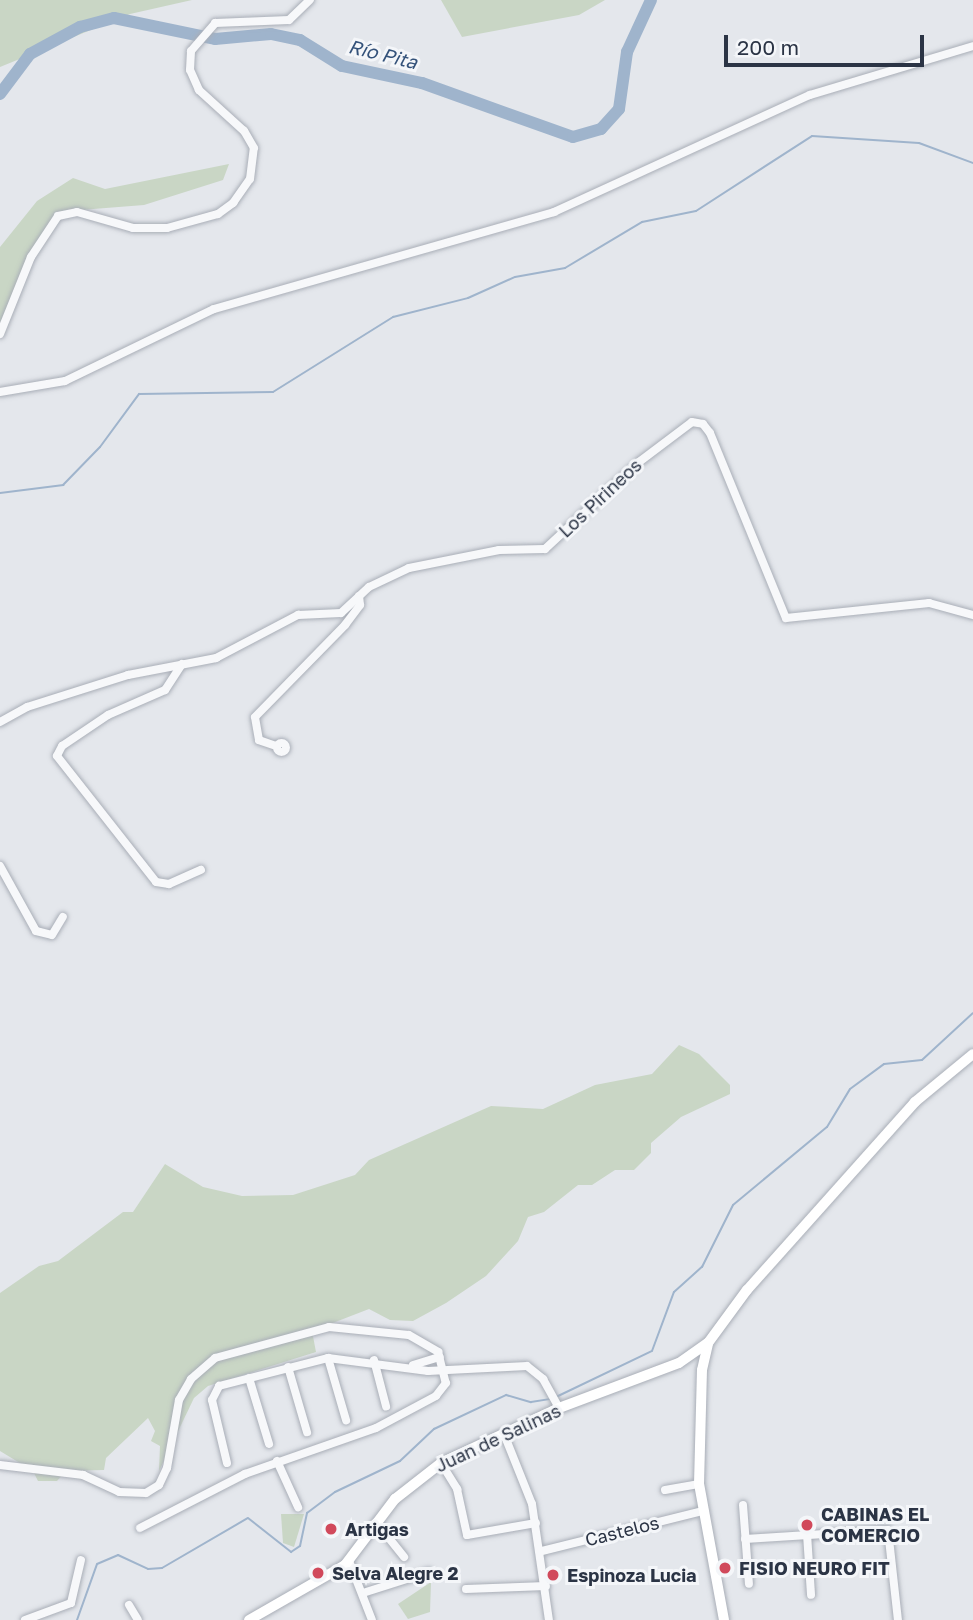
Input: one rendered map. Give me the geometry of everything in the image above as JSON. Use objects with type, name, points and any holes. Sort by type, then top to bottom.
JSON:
[{"type":"street","points":[[0,334],[31,257],[58,216],[77,212],[133,228],[167,228],[218,214],[243,190],[255,166],[254,148],[244,131],[199,90],[189,60],[204,33],[215,23],[293,19],[310,0]]},
{"type":"street","points":[[0,392],[65,380],[214,309],[554,212],[810,95],[973,46]]},
{"type":"street","name":"Los Pirineos","points":[[0,722],[27,707],[235,651],[298,615],[341,613],[359,596],[409,568],[499,550],[545,549],[665,439],[696,421],[710,433],[786,618],[929,603],[973,615]]},
{"type":"street","points":[[276,746],[259,740],[255,716],[345,625],[360,605],[359,596]]},
{"type":"street","points":[[182,664],[165,690],[108,715],[62,746],[57,756],[156,883],[169,884],[201,870]]},
{"type":"street","points":[[0,866],[36,931],[52,935],[63,917]]},
{"type":"street","name":"Juan de Salinas","points":[[254,1619],[349,1561],[376,1522],[407,1488],[441,1463],[559,1408],[679,1363],[708,1343],[747,1290],[915,1102],[973,1054]]},
{"type":"street","points":[[0,1465],[83,1475],[119,1492],[146,1493],[159,1485],[167,1468],[178,1400],[191,1379],[215,1358],[329,1327],[409,1335],[428,1343],[440,1357],[446,1383],[436,1396],[376,1428],[277,1461],[140,1528]]},
{"type":"street","name":"Juan de Salinas","points":[[708,1343],[701,1387],[699,1485],[723,1620]]},
{"type":"street","points":[[410,1366],[440,1357]]},
{"type":"street","points":[[227,1463],[212,1400],[219,1386],[328,1358],[374,1360],[428,1371],[444,1366],[522,1365],[547,1386],[559,1408]]},
{"type":"street","points":[[328,1358],[346,1420]]},
{"type":"street","points":[[374,1360],[386,1406]]},
{"type":"street","points":[[679,1363],[693,1366],[701,1387]]},
{"type":"street","points":[[288,1367],[307,1432]]},
{"type":"street","points":[[249,1378],[269,1444]]},
{"type":"street","points":[[504,1433],[536,1523],[542,1550],[549,1620]]},
{"type":"street","points":[[277,1461],[298,1507]]},
{"type":"street","points":[[441,1463],[457,1489],[467,1535],[536,1523]]},
{"type":"street","points":[[665,1490],[699,1485]]},
{"type":"street","points":[[743,1505],[749,1584]]},
{"type":"street","name":"Castelos","points":[[542,1550],[702,1511]]},
{"type":"street","points":[[376,1522],[404,1558]]},
{"type":"street","points":[[746,1539],[890,1532],[898,1620]]},
{"type":"street","points":[[807,1534],[811,1595]]},
{"type":"street","points":[[25,1620],[71,1603],[81,1560]]},
{"type":"street","points":[[349,1561],[372,1620]]},
{"type":"street","points":[[366,1592],[429,1572]]},
{"type":"street","points":[[466,1589],[546,1586]]},
{"type":"street","points":[[129,1605],[138,1620]]},
{"type":"green space","points":[[0,0],[192,0],[130,14],[0,67]]},
{"type":"green space","points":[[441,0],[605,0],[579,15],[462,37]]},
{"type":"green space","points":[[229,164],[223,180],[144,205],[55,212],[0,323],[0,247],[37,201],[73,178],[105,189]]},
{"type":"green space","points":[[679,1045],[699,1054],[730,1085],[730,1094],[681,1117],[651,1143],[651,1153],[634,1170],[615,1170],[592,1185],[578,1185],[544,1212],[528,1217],[518,1241],[486,1276],[446,1303],[413,1321],[390,1320],[369,1309],[312,1331],[316,1352],[208,1386],[194,1398],[159,1471],[160,1446],[151,1441],[155,1431],[148,1418],[106,1458],[104,1470],[66,1471],[57,1481],[38,1481],[33,1471],[0,1451],[0,1293],[39,1266],[58,1261],[123,1212],[133,1212],[165,1164],[203,1187],[242,1196],[293,1195],[355,1175],[369,1160],[491,1106],[543,1109],[595,1085],[652,1074]]},
{"type":"green space","points":[[281,1514],[304,1514],[294,1547],[283,1543]]},
{"type":"green space","points":[[431,1582],[430,1612],[408,1619],[398,1604]]},
{"type":"waterway","name":"Río Pita","points":[[0,94],[30,54],[80,27],[114,18],[215,39],[271,34],[300,40],[342,66],[422,83],[573,137],[601,129],[619,109],[627,52],[651,0]]},
{"type":"waterway","points":[[0,493],[63,485],[100,447],[139,394],[273,392],[393,317],[468,298],[515,277],[565,268],[642,222],[696,211],[812,136],[919,143],[973,163]]},
{"type":"waterway","points":[[556,1397],[652,1351],[674,1292],[702,1267],[733,1205],[827,1127],[850,1089],[884,1064],[922,1060],[973,1013]]},
{"type":"waterway","points":[[77,1620],[97,1564],[118,1555],[148,1569],[162,1568],[248,1518],[291,1552],[300,1546],[307,1513],[335,1492],[400,1461],[434,1429],[506,1395],[531,1402],[551,1399]]},
{"type":"place","name":"CABINAS EL COMERCIO","points":[[807,1525]]},
{"type":"place","name":"Artigas","points":[[331,1529]]},
{"type":"place","name":"FISIO NEURO FIT","points":[[725,1568]]},
{"type":"place","name":"Selva Alegre 2","points":[[318,1573]]},
{"type":"place","name":"Espinoza Lucia","points":[[553,1575]]}]
